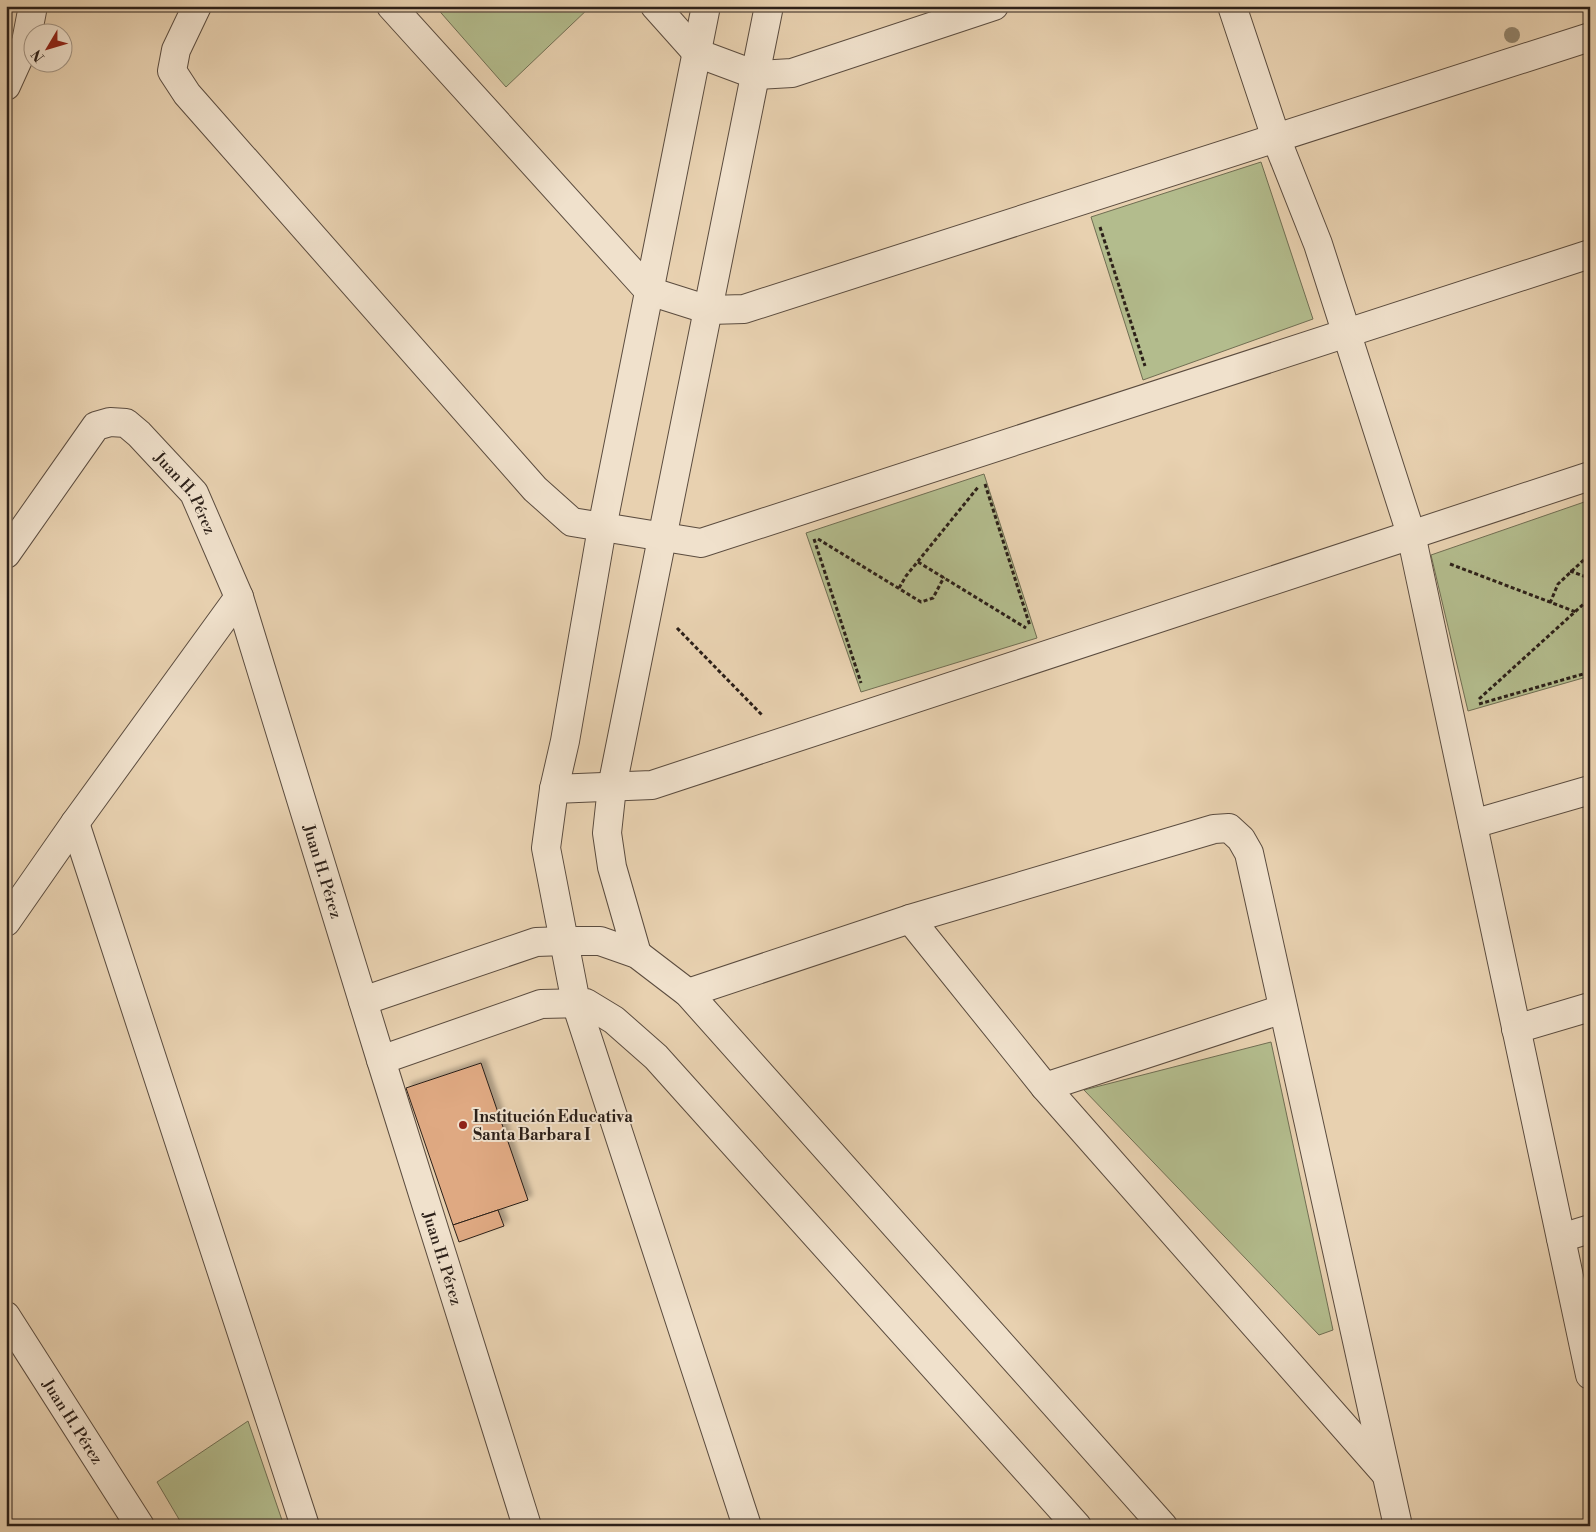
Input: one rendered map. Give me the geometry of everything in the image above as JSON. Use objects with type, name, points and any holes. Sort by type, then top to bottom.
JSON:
[{"type":"street","points":[[6,86],[26,42],[33,6]]},
{"type":"street","points":[[197,6],[176,50],[172,71],[187,94],[535,489],[572,522],[602,528],[700,543],[1590,254]]},
{"type":"street","points":[[391,6],[649,291],[709,310],[744,309],[1590,37]]},
{"type":"street","points":[[655,6],[697,52],[756,75],[792,73],[994,6]]},
{"type":"street","points":[[706,6],[602,528],[565,741],[554,788],[546,848],[576,1003],[747,1526]]},
{"type":"street","points":[[637,954],[612,867],[607,833],[612,786],[664,538],[769,6]]},
{"type":"street","points":[[1232,6],[1276,138],[1318,244],[1411,534],[1590,1375]]},
{"type":"street","name":"Juan H. Pérez","points":[[6,554],[96,426],[110,422],[126,424],[138,434],[194,493],[239,597],[362,1001],[527,1526]]},
{"type":"street","points":[[554,788],[652,785],[1590,476]]},
{"type":"street","points":[[6,922],[75,823],[239,597]]},
{"type":"street","points":[[1473,824],[1590,790]]},
{"type":"street","points":[[75,823],[305,1526]]},
{"type":"street","points":[[688,993],[910,919],[1214,829],[1229,828],[1241,839],[1249,853],[1398,1526]]},
{"type":"street","points":[[910,919],[1045,1087],[1387,1475]]},
{"type":"street","points":[[362,1001],[536,942],[600,941],[637,954],[688,993],[1163,1526]]},
{"type":"street","points":[[381,1060],[541,1004],[586,1003],[614,1020],[656,1057],[1077,1526]]},
{"type":"street","points":[[1516,1029],[1590,1007]]},
{"type":"street","points":[[1045,1087],[1284,1009]]},
{"type":"street","points":[[1561,1238],[1590,1229]]},
{"type":"street","name":"Juan H. Pérez","points":[[6,1316],[140,1526]]},
{"type":"path","points":[[1098,221],[1147,371]]},
{"type":"path","points":[[899,588],[918,562],[984,480],[1032,632],[918,562]]},
{"type":"path","points":[[862,687],[813,536],[921,602],[933,598],[944,577]]},
{"type":"path","points":[[1550,603],[1558,584],[1590,554]]},
{"type":"path","points":[[1442,562],[1576,612]]},
{"type":"path","points":[[1570,571],[1589,578],[1588,600],[1477,703],[1590,672]]},
{"type":"path","points":[[675,626],[765,719]]},
{"type":"green space","points":[[435,6],[591,6],[506,87]]},
{"type":"green space","points":[[1261,162],[1313,319],[1143,380],[1091,217]]},
{"type":"green space","points":[[984,474],[1037,638],[861,692],[806,533]]},
{"type":"green space","points":[[1590,500],[1590,676],[1468,711],[1431,555]]},
{"type":"green space","points":[[1271,1042],[1333,1330],[1319,1335],[1084,1090]]},
{"type":"green space","points":[[248,1421],[284,1526],[183,1526],[157,1482]]},
{"type":"building","points":[[481,1063],[528,1200],[453,1225],[406,1088]]},
{"type":"building","points":[[498,1210],[504,1226],[459,1242],[453,1225]]},
{"type":"place","name":"Institución Educativa Santa Barbara I","points":[[463,1125]]}]
